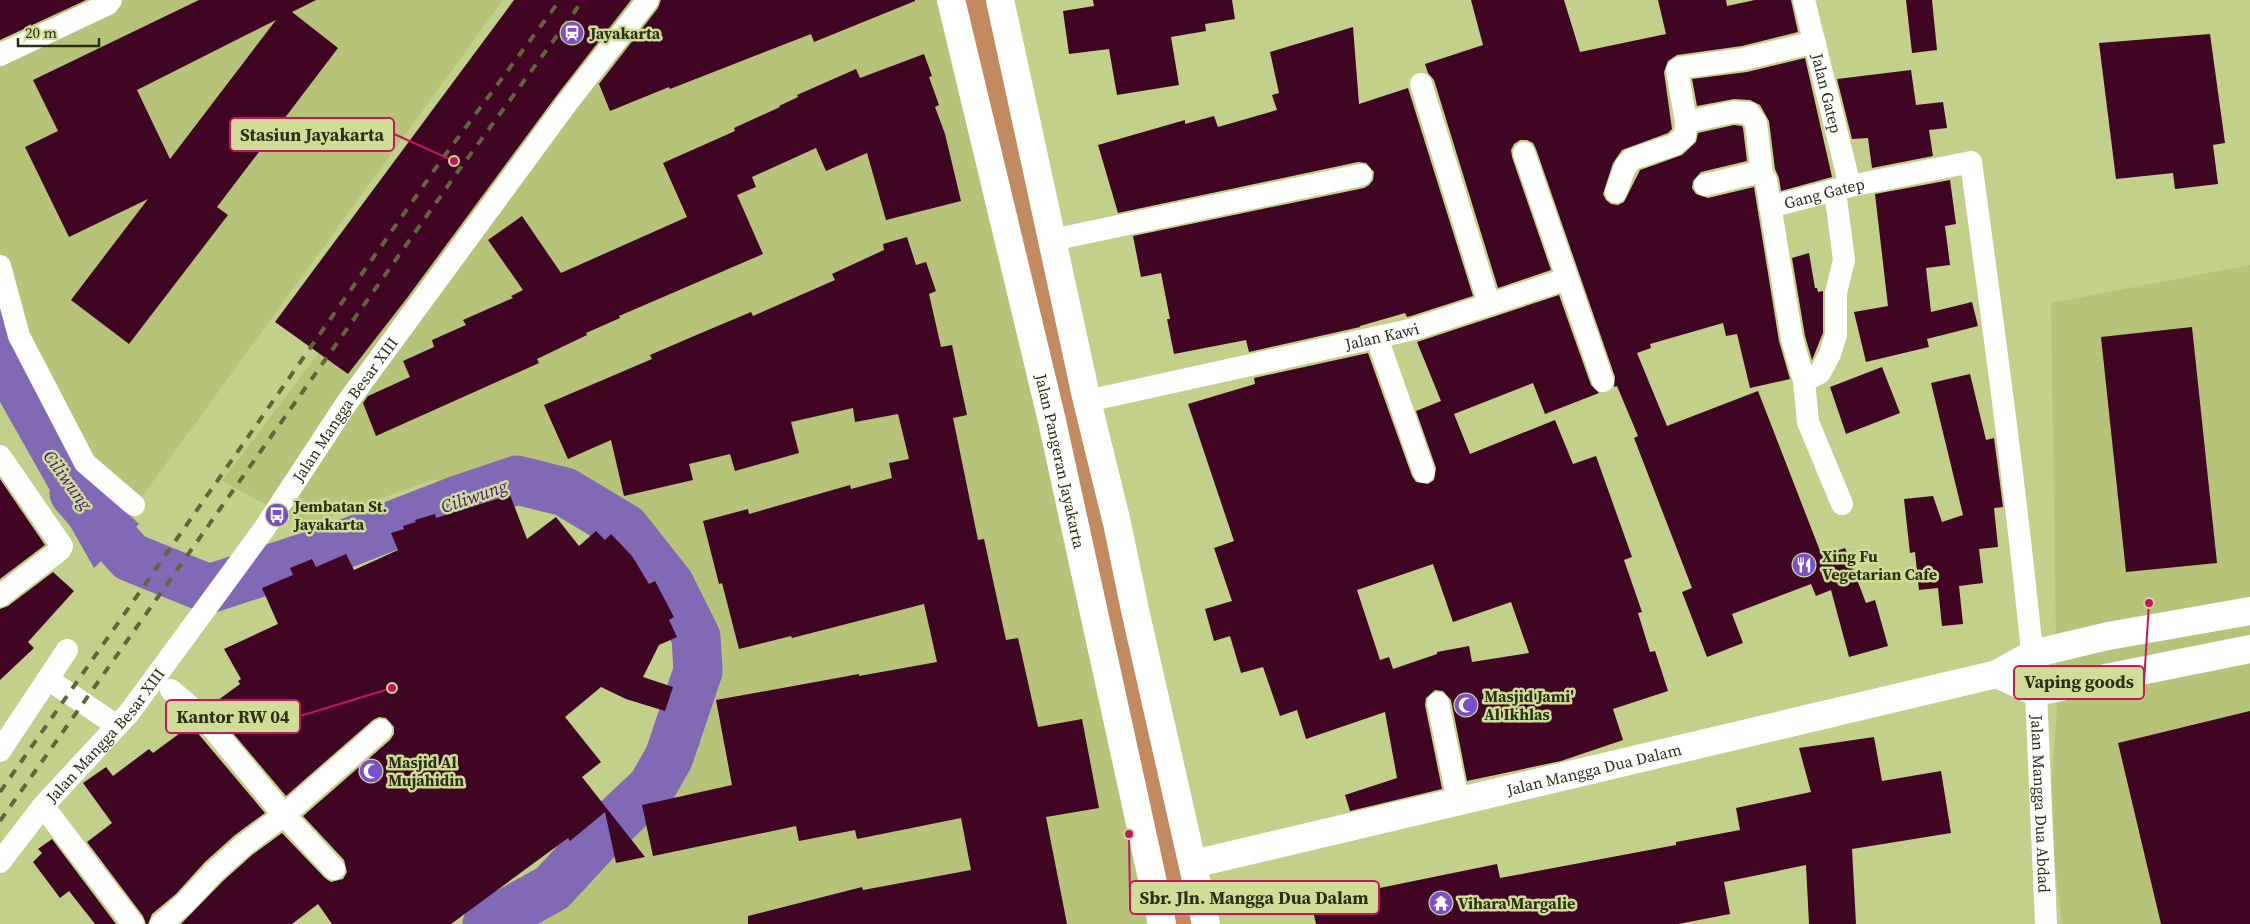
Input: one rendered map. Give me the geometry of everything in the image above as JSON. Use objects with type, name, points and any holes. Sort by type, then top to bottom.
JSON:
[{"type":"main road","name":"Jalan Pangeran Jayakarta","points":[[951,0],[1052,421],[1162,924]]},
{"type":"main road","points":[[1000,0],[1087,401],[1117,523],[1135,612],[1206,924]]},
{"type":"main road","points":[[1076,533],[1086,542],[1097,544],[1107,540],[1117,523]]},
{"type":"main road","points":[[1095,620],[1105,612],[1116,607],[1135,612]]},
{"type":"main road","name":"Jalan Mangga Dua Dalam","points":[[1193,864],[1997,674],[2033,654],[2108,636],[2250,611]]},
{"type":"main road","points":[[1997,674],[2036,692],[2250,649]]},
{"type":"street","points":[[0,55],[108,4],[111,0]]},
{"type":"street","name":"Jalan Mangga Besar XIII","points":[[0,862],[43,806],[123,719],[264,529],[352,396],[567,103],[648,0]]},
{"type":"street","name":"Jalan Gatep","points":[[1804,0],[1815,42],[1843,188],[1844,260],[1836,293],[1836,335],[1830,354],[1820,373],[1804,381]]},
{"type":"street","points":[[1616,192],[1625,166],[1632,159],[1674,146],[1685,136],[1686,122],[1677,70],[1679,68],[1744,59],[1815,42]]},
{"type":"street","points":[[1421,84],[1489,304]]},
{"type":"street","name":"Gang Gatep","points":[[1686,122],[1733,112],[1749,113],[1756,123],[1762,174],[1766,180],[1770,207],[1843,188],[1972,162]]},
{"type":"street","points":[[1524,153],[1603,381]]},
{"type":"street","name":"Jalan Mangga Dua Abdad","points":[[1972,162],[2018,518],[2033,654],[2046,924]]},
{"type":"street","points":[[1704,185],[1755,173],[1762,174]]},
{"type":"street","points":[[1052,240],[1361,175]]},
{"type":"street","points":[[1770,207],[1792,339],[1804,381],[1808,422],[1842,504]]},
{"type":"street","points":[[0,266],[18,336],[85,463],[134,505]]},
{"type":"street","name":"Jalan Kawi","points":[[1087,401],[1414,329],[1568,279]]},
{"type":"street","points":[[1378,338],[1424,472]]},
{"type":"street","points":[[0,456],[62,546],[60,550],[0,596]]},
{"type":"street","points":[[0,751],[67,650]]},
{"type":"street","points":[[48,679],[123,719]]},
{"type":"street","points":[[171,690],[205,719],[284,815],[334,869]]},
{"type":"street","points":[[1438,703],[1458,801]]},
{"type":"street","points":[[161,924],[185,903],[214,872],[284,815],[381,730]]},
{"type":"street","points":[[43,806],[132,924]]},
{"type":"shaded area","points":[[79,0],[503,0],[128,516],[34,397],[0,288],[0,51]]},
{"type":"shaded area","points":[[587,0],[951,0],[1167,924],[494,924],[610,856],[698,686],[656,585],[552,477],[432,480],[305,526],[222,481]]},
{"type":"shaded area","points":[[951,0],[999,0],[1208,924],[1162,924]]},
{"type":"shaded area","points":[[2250,265],[2250,924],[2062,924],[2049,818],[2057,709],[2051,303]]},
{"type":"water","points":[[0,282],[77,464],[139,524],[94,568],[0,402]]},
{"type":"building","points":[[0,0],[86,0],[0,40]]},
{"type":"building","points":[[199,0],[316,0],[292,12],[338,48],[217,207],[228,215],[129,344],[71,300],[148,199],[69,237],[25,147],[58,131],[33,80]],"holes":[[[276,20],[170,159],[137,90]]]},
{"type":"building","points":[[514,0],[631,0],[557,95],[407,298],[348,374],[275,322]]},
{"type":"building","points":[[661,0],[915,1],[814,42],[811,34],[610,111],[599,84],[658,8]]},
{"type":"building","points":[[1093,0],[1232,0],[1235,19],[1205,24],[1206,31],[1171,37],[1179,85],[1117,95],[1109,49],[1069,54],[1063,11],[1094,6]]},
{"type":"building","points":[[1471,0],[1564,0],[1580,52],[1666,34],[1658,0],[1726,0],[1727,6],[1755,0],[1791,0],[1798,32],[1742,46],[1677,55],[1668,61],[1664,72],[1672,129],[1668,133],[1622,150],[1613,163],[1603,194],[1611,204],[1618,205],[1624,202],[1640,170],[1682,155],[1696,142],[1698,133],[1734,125],[1742,126],[1747,161],[1701,172],[1693,181],[1692,188],[1696,194],[1708,198],[1754,187],[1779,341],[1790,379],[1750,388],[1737,334],[1726,336],[1723,323],[1650,344],[1651,348],[1637,353],[1667,426],[1758,391],[1822,556],[1845,548],[1866,603],[1875,600],[1888,646],[1849,657],[1831,590],[1816,596],[1811,584],[1732,614],[1743,643],[1707,657],[1682,592],[1692,588],[1634,438],[1638,436],[1617,386],[1614,387],[1615,377],[1536,149],[1533,143],[1527,140],[1520,140],[1514,144],[1511,150],[1512,157],[1551,270],[1498,288],[1434,80],[1428,73],[1425,64],[1483,45]]},
{"type":"building","points":[[1906,0],[1932,0],[1937,50],[1912,53]]},
{"type":"building","points":[[1353,27],[1359,104],[1408,88],[1473,296],[1407,317],[1405,313],[1360,327],[1249,352],[1246,340],[1174,354],[1167,319],[1170,319],[1161,273],[1141,277],[1133,236],[1364,188],[1373,180],[1374,172],[1366,163],[1358,162],[1118,213],[1098,145],[1185,120],[1185,124],[1214,116],[1218,127],[1277,110],[1272,95],[1279,93],[1270,52]]},
{"type":"building","points":[[2210,34],[2225,143],[2213,145],[2218,184],[2175,189],[2173,173],[2116,179],[2099,43]]},
{"type":"building","points":[[924,54],[932,76],[929,77],[939,105],[935,107],[945,134],[961,201],[886,220],[867,153],[826,171],[816,148],[752,177],[756,187],[737,195],[763,254],[619,316],[620,318],[586,333],[587,335],[537,359],[539,363],[376,436],[363,403],[368,396],[410,377],[403,361],[434,347],[432,340],[466,325],[463,320],[513,298],[511,296],[523,290],[488,240],[522,216],[561,273],[687,217],[663,163],[735,131],[734,128],[780,107],[798,97],[797,95],[856,69],[860,78]]},
{"type":"building","points":[[1805,58],[1832,177],[1781,191],[1775,169],[1769,121],[1760,105],[1750,100],[1734,99],[1697,106],[1692,79],[1747,72]]},
{"type":"building","points":[[1911,70],[1916,105],[1943,102],[1947,128],[1929,130],[1933,156],[1872,168],[1868,138],[1852,139],[1837,79]]},
{"type":"building","points":[[1950,180],[1956,224],[1945,226],[1950,265],[1926,268],[1931,312],[1972,302],[1978,326],[1927,339],[1929,347],[1866,362],[1854,312],[1888,306],[1875,194]]},
{"type":"building","points":[[907,237],[916,265],[926,262],[936,291],[929,294],[941,347],[952,345],[967,415],[953,418],[978,540],[984,539],[1006,640],[1018,638],[1038,727],[1082,719],[1099,808],[1046,817],[1067,924],[748,924],[748,916],[862,887],[863,890],[971,870],[961,818],[857,839],[855,830],[799,841],[796,826],[653,856],[642,805],[732,785],[716,700],[937,662],[924,604],[792,638],[791,636],[739,649],[722,583],[719,584],[703,521],[748,509],[749,514],[850,485],[851,489],[892,478],[889,463],[909,459],[898,414],[855,422],[853,408],[791,422],[799,453],[735,471],[730,454],[689,464],[693,480],[624,496],[611,440],[568,459],[544,405],[652,359],[650,355],[694,336],[751,312],[753,316],[835,280],[832,274],[884,250],[883,244]]},
{"type":"building","points":[[1809,253],[1815,288],[1817,288],[1818,292],[1823,291],[1823,333],[1812,360],[1805,336],[1792,258]]},
{"type":"building","points":[[1559,295],[1591,385],[1599,393],[1545,414],[1533,383],[1454,414],[1470,454],[1555,420],[1573,464],[1596,456],[1632,557],[1624,560],[1642,612],[1638,613],[1650,652],[1655,651],[1668,691],[1613,709],[1623,740],[1561,761],[1467,781],[1451,700],[1443,691],[1435,690],[1426,698],[1425,705],[1442,789],[1350,811],[1345,795],[1397,778],[1385,712],[1306,739],[1297,710],[1280,716],[1263,667],[1241,673],[1230,636],[1214,641],[1205,609],[1232,601],[1214,548],[1234,541],[1188,404],[1255,384],[1254,378],[1368,353],[1412,476],[1416,482],[1428,484],[1434,480],[1436,468],[1416,411],[1441,401],[1417,342]],"holes":[[[1433,564],[1453,622],[1511,602],[1529,653],[1472,662],[1469,646],[1437,652],[1437,654],[1393,669],[1389,657],[1380,660],[1357,590]]]},
{"type":"building","points":[[2192,327],[2217,563],[2126,572],[2101,337]]},
{"type":"building","points":[[1882,367],[1900,413],[1846,434],[1830,387]]},
{"type":"building","points":[[1970,374],[1986,440],[1994,438],[2003,507],[1994,508],[1998,547],[1979,549],[1983,583],[1959,586],[1963,624],[1942,626],[1938,588],[1919,590],[1915,552],[1910,553],[1904,499],[1933,496],[1942,522],[1963,515],[1931,383]]},
{"type":"building","points":[[0,479],[45,545],[0,579]]},
{"type":"building","points":[[510,495],[527,539],[556,517],[579,546],[596,531],[605,540],[611,534],[632,556],[649,584],[655,581],[674,617],[669,620],[677,637],[659,645],[643,677],[673,687],[665,711],[626,699],[601,687],[565,717],[601,762],[582,777],[645,857],[616,863],[605,812],[570,841],[568,838],[451,924],[332,924],[318,904],[292,924],[181,924],[223,881],[252,855],[282,833],[325,878],[331,882],[343,879],[347,872],[344,860],[303,816],[390,740],[394,734],[394,727],[386,718],[379,717],[373,720],[286,796],[210,706],[240,684],[238,681],[241,679],[224,649],[278,624],[262,588],[293,575],[290,568],[312,559],[316,567],[346,554],[354,570],[398,550],[391,533],[404,529],[403,526],[416,522],[415,520],[435,514],[436,518]]},
{"type":"building","points":[[53,572],[74,591],[28,642],[34,648],[0,680],[0,609],[8,606]]},
{"type":"building","points":[[2250,711],[2250,924],[2161,924],[2118,743]]},
{"type":"building","points":[[191,725],[265,813],[235,835],[205,862],[176,894],[152,914],[148,924],[146,924],[143,916],[87,842],[112,823],[83,783],[106,767],[113,776],[149,749],[153,753]]},
{"type":"building","points":[[1874,737],[1882,781],[1941,771],[1951,833],[1852,849],[1856,924],[1809,924],[1806,865],[1724,882],[1730,914],[1678,924],[1316,924],[1311,902],[1497,864],[1500,878],[1676,845],[1676,842],[1740,830],[1736,808],[1811,792],[1799,748]]},
{"type":"building","points":[[52,839],[116,924],[95,924],[69,891],[60,898],[33,862],[42,853],[38,849]]},
{"type":"waterway","name":"Ciliwung","points":[[74,493],[130,557],[209,589],[337,547],[455,501],[517,480],[565,492],[625,528],[670,585],[696,637],[698,671],[669,757],[652,787],[603,833],[552,888],[487,924]]},
{"type":"railway","points":[[0,792],[440,162],[560,0]]},
{"type":"railway","points":[[0,821],[459,170],[583,0]]},
{"type":"place","name":"Jayakarta","points":[[572,33]]},
{"type":"place","name":"Stasiun Jayakarta","points":[[454,161]]},
{"type":"place","name":"Jembatan St. Jayakarta","points":[[277,515]]},
{"type":"place","name":"Xing Fu Vegetarian Cafe","points":[[1804,565]]},
{"type":"place","name":"Vaping goods","points":[[2149,603]]},
{"type":"place","name":"Kantor RW 04","points":[[392,688]]},
{"type":"place","name":"Masjid Jami' Al Ikhlas","points":[[1466,705]]},
{"type":"place","name":"Masjid Al Mujahidin","points":[[371,771]]},
{"type":"place","name":"Sbr. Jln. Mangga Dua Dalam","points":[[1129,834]]},
{"type":"place","name":"Vihara Margalie","points":[[1441,903]]}]
